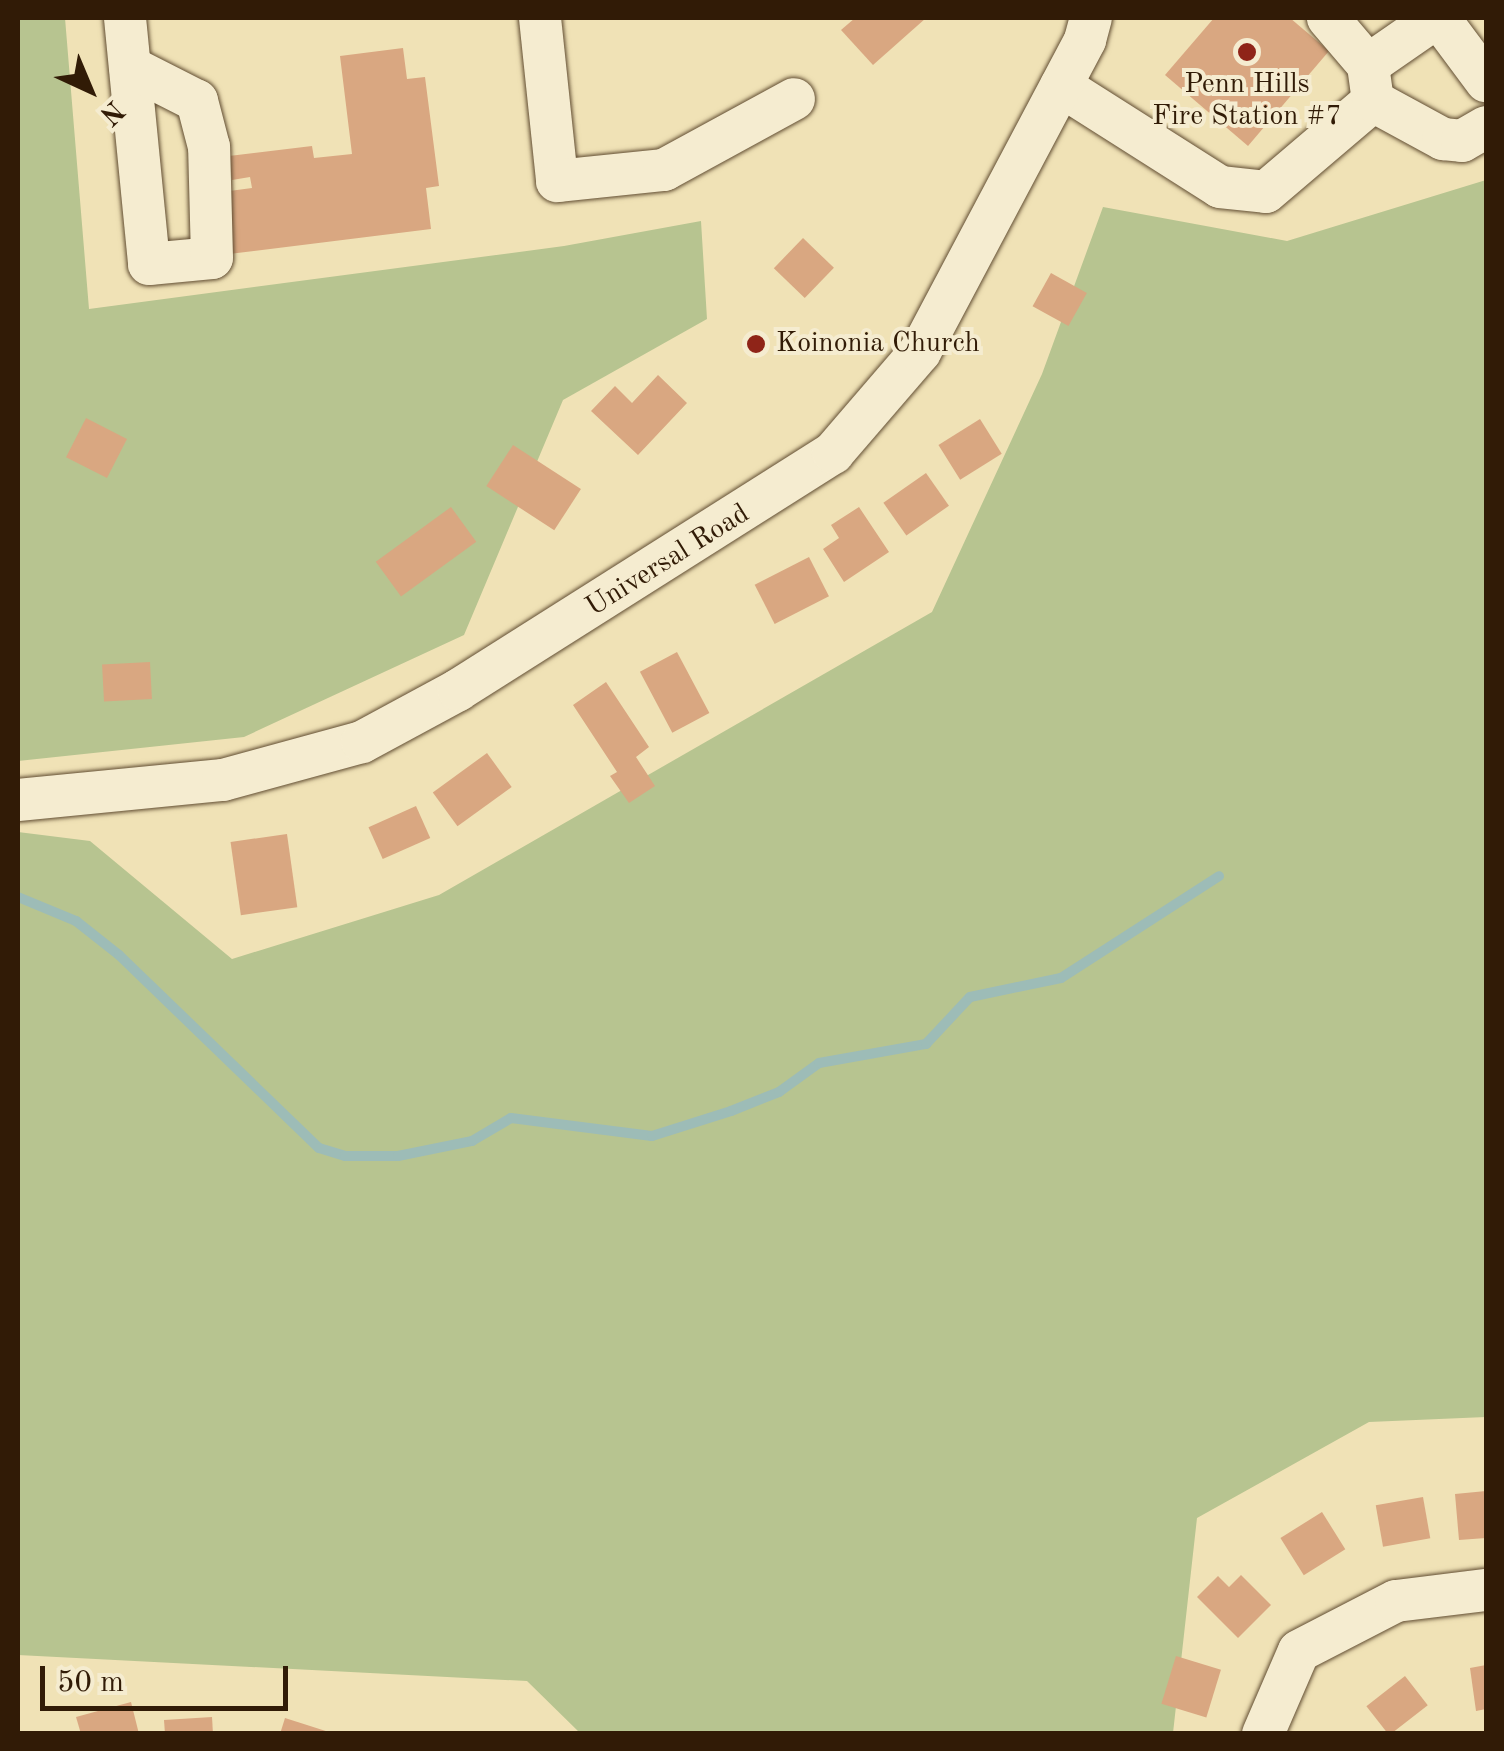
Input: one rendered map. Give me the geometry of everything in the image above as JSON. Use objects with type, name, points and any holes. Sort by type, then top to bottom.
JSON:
[{"type":"street","points":[[125,18],[130,67]]},
{"type":"street","points":[[540,18],[557,181],[664,170],[794,99]]},
{"type":"street","name":"Universal Road","points":[[18,800],[223,780],[362,742],[770,499],[833,453],[920,352],[1061,86],[1091,18]]},
{"type":"street","points":[[1328,18],[1371,83],[1443,139],[1462,141],[1486,127]]},
{"type":"street","points":[[1061,86],[1220,187],[1266,192],[1438,18],[1486,81]]},
{"type":"street","points":[[1263,1734],[1299,1651],[1396,1601],[1486,1590]]},
{"type":"green space","points":[[18,18],[65,18],[89,309],[564,246],[701,221],[707,319],[563,400],[464,635],[244,737],[18,761]]},
{"type":"green space","points":[[1486,180],[1486,1417],[1369,1422],[1197,1518],[1173,1733],[580,1733],[527,1681],[18,1655],[18,832],[90,841],[232,959],[439,895],[932,612],[1042,374],[1103,207],[1287,241]]},
{"type":"building","points":[[855,18],[926,18],[873,65],[841,30]]},
{"type":"building","points":[[1214,18],[1290,18],[1329,51],[1248,146],[1165,75]]},
{"type":"building","points":[[403,48],[407,79],[425,77],[439,186],[426,188],[431,229],[229,254],[222,192],[252,188],[250,177],[232,180],[229,156],[312,146],[314,158],[352,154],[340,56]]},
{"type":"building","points":[[803,238],[834,268],[805,298],[774,268]]},
{"type":"building","points":[[1051,273],[1087,293],[1068,326],[1033,306]]},
{"type":"building","points":[[658,375],[687,403],[638,455],[591,411],[615,386],[632,403]]},
{"type":"building","points":[[86,418],[127,439],[107,478],[66,457]]},
{"type":"building","points":[[980,419],[1002,454],[960,480],[938,445]]},
{"type":"building","points":[[513,445],[581,489],[554,530],[486,486]]},
{"type":"building","points":[[926,473],[949,506],[906,536],[883,503]]},
{"type":"building","points":[[451,507],[476,542],[401,596],[376,562]]},
{"type":"building","points":[[859,507],[889,552],[844,582],[823,549],[839,538],[831,525]]},
{"type":"building","points":[[809,557],[829,596],[775,624],[755,585]]},
{"type":"building","points":[[677,652],[709,713],[672,733],[640,672]]},
{"type":"building","points":[[150,662],[152,699],[104,701],[102,665]]},
{"type":"building","points":[[606,682],[649,747],[636,757],[655,786],[629,803],[610,776],[617,772],[573,705]]},
{"type":"building","points":[[487,753],[512,787],[457,826],[433,792]]},
{"type":"building","points":[[416,806],[430,838],[383,859],[368,827]]},
{"type":"building","points":[[287,834],[297,907],[241,915],[231,842]]},
{"type":"building","points":[[1486,1491],[1486,1538],[1459,1540],[1455,1494]]},
{"type":"building","points":[[1423,1497],[1430,1538],[1383,1547],[1376,1505]]},
{"type":"building","points":[[1322,1512],[1345,1549],[1304,1575],[1280,1538]]},
{"type":"building","points":[[1241,1575],[1271,1605],[1238,1638],[1197,1597],[1218,1576],[1229,1587]]},
{"type":"building","points":[[1176,1656],[1221,1670],[1206,1718],[1161,1704]]},
{"type":"building","points":[[1486,1665],[1486,1709],[1476,1711],[1470,1668]]},
{"type":"building","points":[[1405,1676],[1428,1705],[1391,1734],[1366,1706]]},
{"type":"building","points":[[131,1702],[139,1734],[81,1734],[76,1717]]},
{"type":"building","points":[[212,1717],[213,1734],[165,1734],[164,1720]]},
{"type":"building","points":[[285,1718],[332,1733],[332,1734],[280,1734]]},
{"type":"waterway","points":[[18,897],[76,921],[119,955],[319,1148],[345,1156],[398,1156],[472,1141],[511,1118],[652,1136],[731,1111],[779,1092],[819,1063],[926,1044],[970,997],[1061,978],[1219,876]]},
{"type":"place","name":"Penn Hills Fire Station #7","points":[[1247,52]]},
{"type":"place","name":"Koinonia Church","points":[[756,344]]}]
